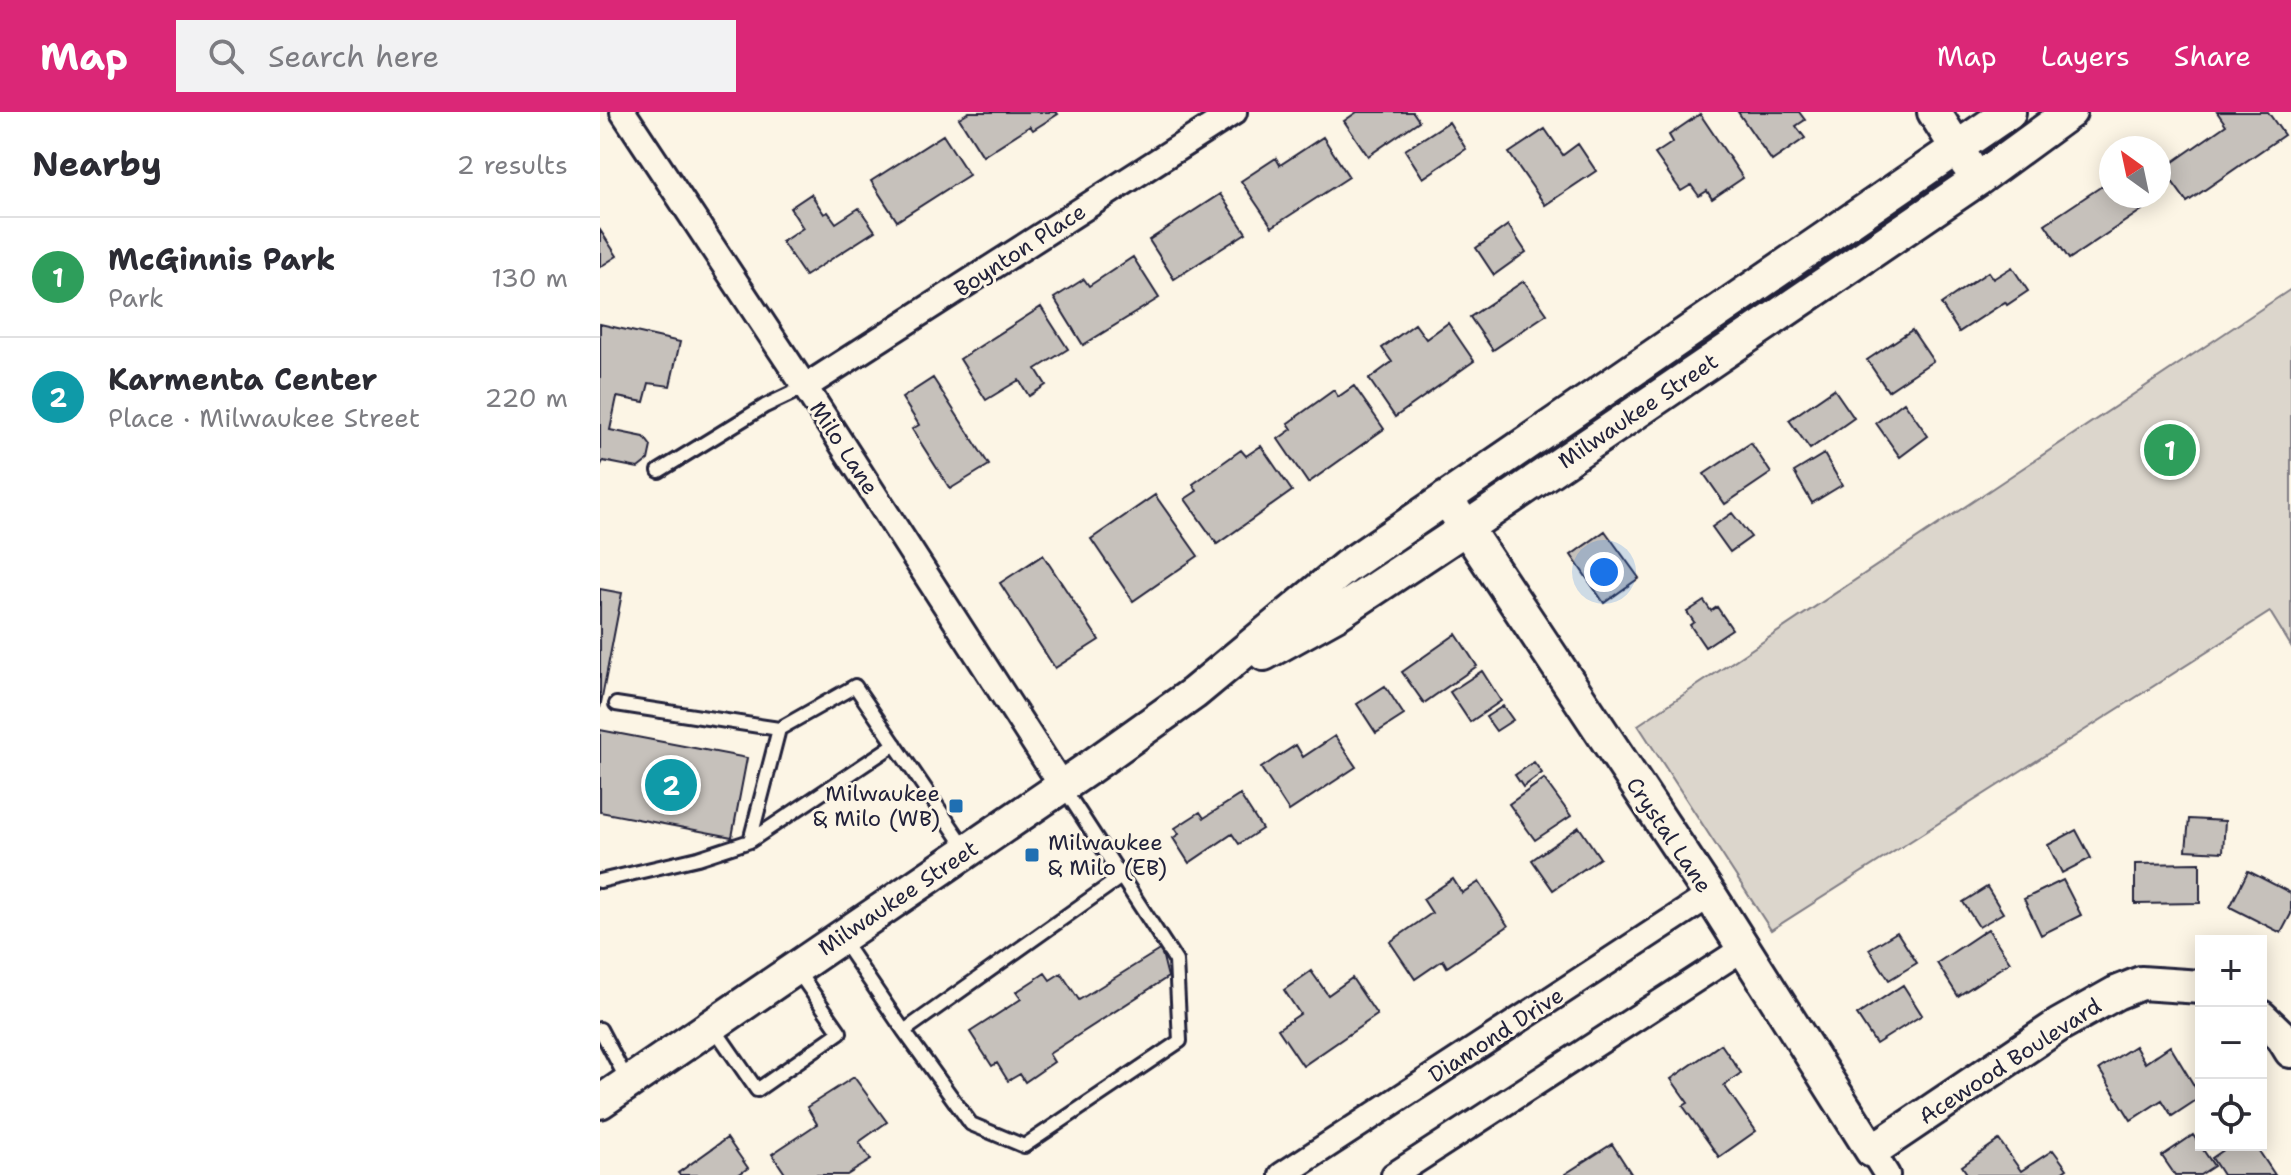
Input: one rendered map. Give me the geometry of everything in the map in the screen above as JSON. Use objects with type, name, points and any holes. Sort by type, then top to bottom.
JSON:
[{"type":"street","name":"Milo Lane","points":[[623,112],[805,387],[1062,786]]},
{"type":"street","name":"Boynton Place","points":[[805,387],[1234,112]]},
{"type":"street","points":[[1934,112],[1977,180]]},
{"type":"street","name":"Milwaukee Street","points":[[600,1102],[1194,693],[1346,567],[2009,112]]},
{"type":"street","name":"Milwaukee Street","points":[[1194,693],[1338,613],[1977,180],[2070,112]]},
{"type":"street","name":"Crystal Lane","points":[[1446,498],[1710,895],[1879,1163]]},
{"type":"street","name":"Diamond Drive","points":[[1282,1175],[1710,895]]},
{"type":"street","points":[[1394,1175],[1744,948]]},
{"type":"street","name":"Acewood Boulevard","points":[[1879,1163],[2059,1025],[2116,993],[2141,983],[2195,987]]},
{"type":"street","points":[[2267,1023],[2291,1051]]},
{"type":"lane","points":[[659,471],[765,406],[805,387]]},
{"type":"lane","points":[[616,704],[779,729],[855,686],[967,850]]},
{"type":"lane","points":[[750,841],[779,729]]},
{"type":"lane","points":[[600,881],[698,858],[750,841],[895,744]]},
{"type":"lane","points":[[840,937],[971,1124],[1024,1146],[1180,1041],[1176,961],[1062,786]]},
{"type":"lane","points":[[904,1031],[1121,877]]},
{"type":"lane","points":[[712,1025],[757,1090],[840,1032],[795,968]]},
{"type":"lane","points":[[600,1029],[628,1082]]},
{"type":"shaded area","points":[[2291,289],[2291,646],[2270,612],[1771,930],[1638,725]]},
{"type":"building","points":[[969,112],[1058,114],[1033,130],[1030,126],[983,156],[959,118]]},
{"type":"building","points":[[1357,112],[1413,112],[1419,121],[1368,156],[1344,121]]},
{"type":"building","points":[[1738,112],[1799,112],[1805,120],[1796,126],[1805,138],[1772,161]]},
{"type":"building","points":[[2217,112],[2268,112],[2284,135],[2187,202],[2171,180],[2171,163],[2226,125]]},
{"type":"building","points":[[1700,114],[1743,178],[1712,199],[1707,191],[1699,196],[1691,185],[1681,191],[1655,154],[1673,142],[1669,135]]},
{"type":"building","points":[[1449,122],[1466,149],[1423,178],[1405,150]]},
{"type":"building","points":[[1545,129],[1563,155],[1578,144],[1596,171],[1545,205],[1509,153]]},
{"type":"building","points":[[943,135],[969,175],[897,221],[871,181]]},
{"type":"building","points":[[1323,137],[1349,177],[1272,227],[1241,181],[1276,158],[1280,165]]},
{"type":"building","points":[[2099,188],[2099,208],[2142,210],[2069,259],[2045,224]]},
{"type":"building","points":[[811,194],[824,214],[828,212],[836,223],[859,208],[875,231],[805,276],[782,242],[803,228],[790,208]]},
{"type":"building","points":[[1220,194],[1246,233],[1174,279],[1149,240]]},
{"type":"building","points":[[1508,225],[1526,252],[1494,275],[1476,248]]},
{"type":"building","points":[[600,230],[617,256],[600,267]]},
{"type":"building","points":[[1133,257],[1159,298],[1083,345],[1054,298],[1084,279],[1089,286]]},
{"type":"building","points":[[2012,267],[2028,291],[1959,332],[1941,304],[1988,272],[1993,279]]},
{"type":"building","points":[[1524,281],[1547,314],[1493,350],[1470,317]]},
{"type":"building","points":[[1041,307],[1068,349],[1036,369],[1046,385],[1029,396],[1019,380],[986,400],[960,359]]},
{"type":"building","points":[[1448,323],[1474,361],[1395,417],[1369,379],[1392,362],[1382,348],[1415,324],[1426,339]]},
{"type":"building","points":[[600,324],[680,342],[670,386],[649,383],[644,402],[617,397],[610,430],[644,437],[651,446],[648,460],[638,468],[603,461],[600,467]]},
{"type":"building","points":[[1912,330],[1933,361],[1888,391],[1867,360]]},
{"type":"building","points":[[933,378],[989,465],[950,489],[912,429],[919,425],[902,398]]},
{"type":"building","points":[[1354,386],[1384,429],[1308,483],[1278,439],[1292,429],[1288,423],[1334,390],[1338,397]]},
{"type":"building","points":[[1834,389],[1854,418],[1810,449],[1789,420]]},
{"type":"building","points":[[1904,402],[1928,436],[1900,457],[1876,423]]},
{"type":"building","points":[[1751,443],[1771,473],[1725,504],[1704,474]]},
{"type":"building","points":[[1261,446],[1292,491],[1217,544],[1185,499],[1197,491],[1193,484],[1241,450],[1246,456]]},
{"type":"building","points":[[1824,454],[1842,485],[1812,503],[1794,472]]},
{"type":"building","points":[[1155,495],[1198,556],[1133,601],[1091,539]]},
{"type":"building","points":[[1732,513],[1751,537],[1730,552],[1712,527]]},
{"type":"building","points":[[1605,531],[1639,578],[1604,603],[1571,555]]},
{"type":"building","points":[[1043,555],[1099,640],[1055,668],[1000,583]]},
{"type":"building","points":[[600,589],[622,593],[600,708]]},
{"type":"building","points":[[1704,601],[1711,611],[1717,607],[1732,629],[1705,647],[1690,625],[1694,622],[1687,612]]},
{"type":"building","points":[[1456,634],[1477,666],[1424,703],[1402,672]]},
{"type":"building","points":[[1482,671],[1501,701],[1470,722],[1450,692]]},
{"type":"building","points":[[1385,686],[1404,715],[1376,733],[1357,704]]},
{"type":"building","points":[[1503,706],[1513,720],[1496,731],[1486,717]]},
{"type":"building","points":[[600,730],[747,758],[732,837],[600,812]]},
{"type":"building","points":[[1335,736],[1356,767],[1289,811],[1261,768],[1296,745],[1303,757]]},
{"type":"building","points":[[1534,762],[1542,773],[1523,787],[1515,775]]},
{"type":"building","points":[[1544,779],[1571,816],[1535,840],[1509,804]]},
{"type":"building","points":[[1240,795],[1262,829],[1239,844],[1232,834],[1189,863],[1173,838],[1179,834],[1175,828],[1200,812],[1204,818]]},
{"type":"building","points":[[2189,819],[2225,821],[2223,852],[2186,850]]},
{"type":"building","points":[[1579,827],[1600,858],[1553,890],[1532,860]]},
{"type":"building","points":[[2076,830],[2091,858],[2062,873],[2048,845]]},
{"type":"building","points":[[2200,863],[2200,903],[2135,904],[2135,864]]},
{"type":"building","points":[[2248,871],[2291,893],[2291,914],[2281,933],[2230,907]]},
{"type":"building","points":[[1453,879],[1462,893],[1479,882],[1508,926],[1447,967],[1443,960],[1415,979],[1390,942],[1432,913],[1423,899]]},
{"type":"building","points":[[2063,880],[2081,915],[2041,935],[2024,899]]},
{"type":"building","points":[[1987,887],[2003,913],[1979,927],[1963,902]]},
{"type":"building","points":[[1988,929],[2010,962],[1958,996],[1937,963]]},
{"type":"building","points":[[1897,932],[1917,963],[1889,980],[1869,949]]},
{"type":"building","points":[[1161,949],[1168,977],[1049,1054],[1054,1062],[1025,1082],[1020,1074],[1008,1081],[997,1063],[992,1066],[970,1032],[1021,999],[1016,992],[1045,973],[1050,980],[1061,973],[1079,1000]]},
{"type":"building","points":[[1311,971],[1328,995],[1352,978],[1377,1015],[1303,1066],[1278,1029],[1300,1014],[1284,990]]},
{"type":"building","points":[[1903,985],[1922,1015],[1876,1044],[1857,1015]]},
{"type":"building","points":[[1721,1044],[1741,1073],[1724,1085],[1756,1131],[1719,1157],[1683,1106],[1688,1103],[1671,1079]]},
{"type":"building","points":[[2135,1046],[2145,1063],[2170,1046],[2195,1087],[2195,1101],[2172,1116],[2162,1100],[2131,1120],[2099,1069]]},
{"type":"building","points":[[854,1077],[887,1122],[859,1142],[871,1160],[847,1175],[786,1175],[772,1154],[817,1124],[807,1107]]},
{"type":"building","points":[[2193,1135],[2195,1151],[2204,1151],[2214,1166],[2200,1175],[2175,1175],[2162,1156]]},
{"type":"building","points":[[727,1138],[748,1168],[738,1175],[678,1173]]},
{"type":"building","points":[[1999,1140],[2021,1171],[2053,1150],[2067,1169],[2058,1175],[1968,1175],[1962,1166]]},
{"type":"building","points":[[1612,1144],[1632,1175],[1565,1175],[1565,1174]]},
{"type":"building","points":[[2222,1151],[2259,1151],[2275,1175],[2223,1175],[2212,1158]]},
{"type":"place","name":"McGinnis Park","points":[[2170,450]]},
{"type":"place","name":"Karmenta Center","points":[[671,785]]},
{"type":"place","name":"Milwaukee & Milo (WB)","points":[[956,806]]},
{"type":"place","name":"Milwaukee & Milo (EB)","points":[[1032,855]]}]
